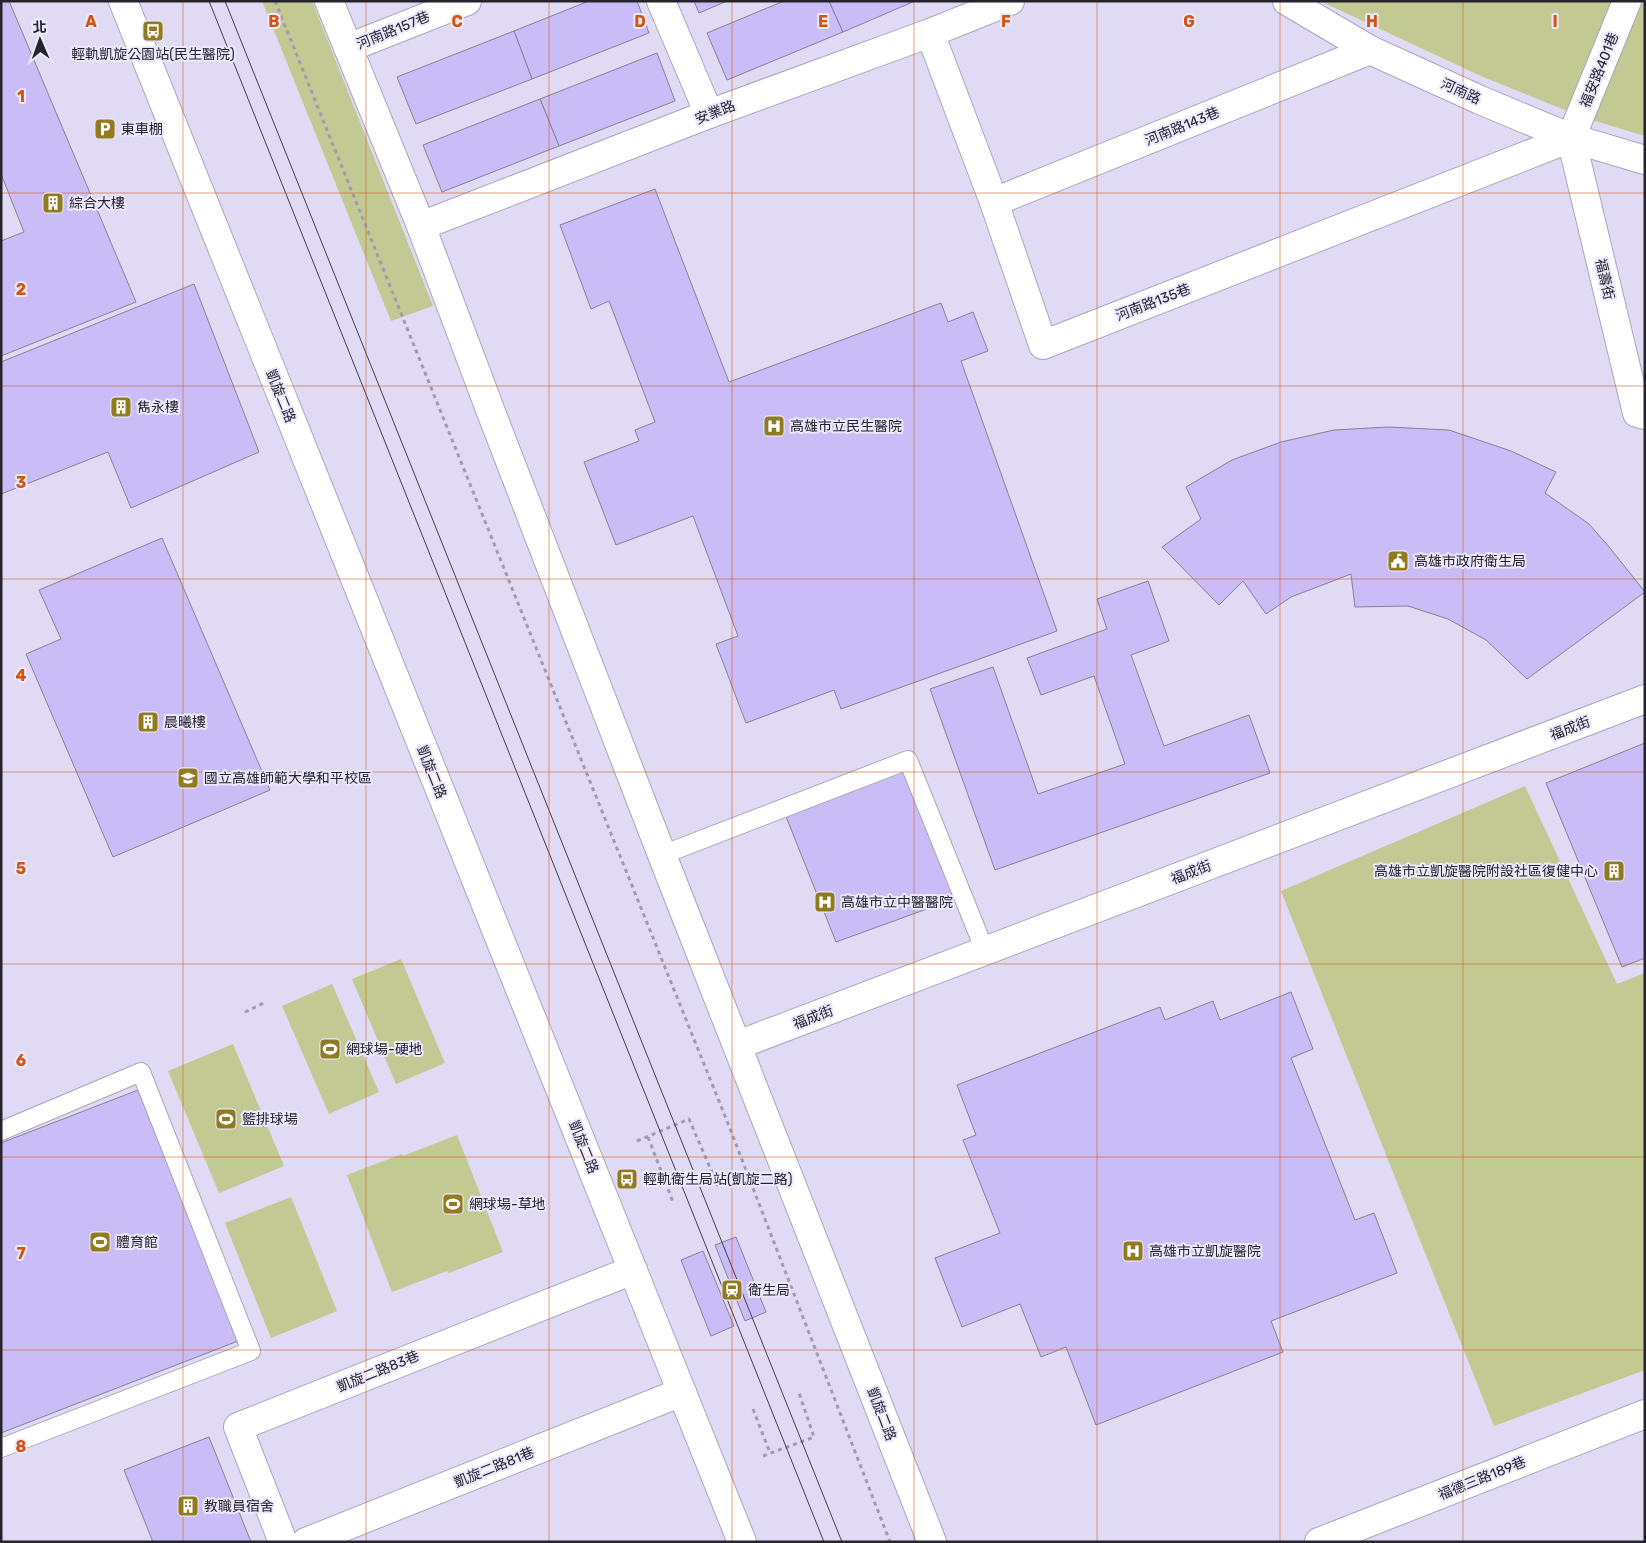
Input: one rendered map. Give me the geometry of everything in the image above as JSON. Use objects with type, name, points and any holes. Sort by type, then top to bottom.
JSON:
[{"type":"street","name":"凱旋二路","points":[[123,1],[742,1542]]},
{"type":"street","name":"凱旋二路","points":[[329,1],[421,226],[662,855],[932,1542]]},
{"type":"street","name":"河南路157巷","points":[[348,48],[467,1]]},
{"type":"street","points":[[661,1],[709,114]]},
{"type":"street","name":"安業路","points":[[421,226],[709,114],[930,33],[1010,1]]},
{"type":"street","name":"河南路","points":[[1287,1],[1370,50],[1480,100],[1571,138],[1645,160]]},
{"type":"street","name":"福安路401巷","points":[[1571,138],[1629,4]]},
{"type":"street","name":"河南路135巷","points":[[930,33],[994,202],[1043,345],[1571,138]]},
{"type":"street","name":"河南路143巷","points":[[994,202],[1370,50]]},
{"type":"street","name":"福壽街","points":[[1571,138],[1642,420]]},
{"type":"street","name":"福成街","points":[[738,1045],[1645,699]]},
{"type":"street","name":"凱旋二路83巷","points":[[282,1542],[238,1427],[633,1270]]},
{"type":"street","name":"凱旋二路81巷","points":[[306,1542],[682,1392]]},
{"type":"street","name":"福德三路189巷","points":[[1320,1542],[1645,1414]]},
{"type":"lane","points":[[662,855],[908,760],[985,951]]},
{"type":"lane","points":[[1,1132],[141,1072],[251,1351],[1,1448]]},
{"type":"path","points":[[276,1],[727,1121],[890,1542]]},
{"type":"path","points":[[245,1012],[264,1003]]},
{"type":"path","points":[[637,1141],[689,1119],[718,1186]]},
{"type":"path","points":[[648,1137],[673,1202]]},
{"type":"path","points":[[763,1456],[814,1436],[799,1393]]},
{"type":"path","points":[[753,1409],[770,1453]]},
{"type":"green space","points":[[262,1],[312,1],[433,306],[391,321]]},
{"type":"green space","points":[[1320,1],[1645,1],[1645,136],[1582,117],[1483,77]]},
{"type":"green space","points":[[1525,786],[1617,984],[1645,973],[1645,1370],[1494,1426],[1281,891]]},
{"type":"green space","name":"網球場-硬地","points":[[401,959],[445,1063],[396,1084],[352,979]]},
{"type":"green space","name":"網球場-硬地","points":[[332,984],[379,1092],[329,1114],[282,1006]]},
{"type":"green space","name":"籃排球場","points":[[233,1044],[284,1166],[219,1193],[168,1071]]},
{"type":"green space","points":[[457,1135],[503,1252],[392,1292],[347,1175]]},
{"type":"green space","points":[[291,1197],[337,1311],[271,1338],[225,1223]]},
{"type":"building","name":"綜合大樓","points":[[1,1],[9,1],[136,302],[1,356],[1,241],[24,232],[1,174]]},
{"type":"building","points":[[589,1],[637,1],[649,33],[532,79],[514,31]]},
{"type":"building","points":[[694,1],[727,1],[699,13]]},
{"type":"building","points":[[784,1],[829,1],[843,32],[727,80],[707,33]]},
{"type":"building","points":[[829,1],[915,1],[843,32]]},
{"type":"building","points":[[514,31],[532,79],[416,124],[397,77]]},
{"type":"building","points":[[657,53],[675,101],[559,146],[540,99]]},
{"type":"building","points":[[540,99],[559,146],[442,192],[423,145]]},
{"type":"building","name":"高雄市立民生醫院","points":[[655,189],[729,382],[941,303],[948,322],[973,312],[988,351],[961,361],[1057,631],[841,709],[834,690],[746,723],[716,644],[738,636],[693,516],[616,545],[584,462],[639,441],[635,430],[655,422],[609,301],[591,309],[560,225]]},
{"type":"building","name":"雋永樓","points":[[194,284],[259,452],[131,508],[108,452],[1,494],[1,362]]},
{"type":"building","name":"高雄市政府衛生局","points":[[1388,427],[1449,430],[1511,451],[1556,472],[1545,493],[1589,524],[1645,592],[1527,679],[1486,640],[1448,619],[1408,606],[1355,607],[1351,574],[1291,597],[1266,614],[1243,581],[1219,605],[1162,547],[1201,519],[1186,487],[1232,460],[1281,442],[1334,430]]},
{"type":"building","name":"晨曦樓","points":[[162,538],[270,790],[113,857],[26,654],[61,639],[39,590]]},
{"type":"building","points":[[1148,581],[1169,641],[1131,655],[1164,746],[1249,715],[1270,773],[995,870],[930,689],[993,667],[1038,794],[1125,764],[1094,676],[1041,695],[1027,658],[1107,629],[1097,599]]},
{"type":"building","name":"高雄市立凱旋醫院附設社區復健中心","points":[[1645,743],[1645,958],[1622,967],[1546,783]]},
{"type":"building","name":"高雄市立中醫醫院","points":[[904,769],[957,898],[836,942],[785,814]]},
{"type":"building","name":"高雄市立凱旋醫院","points":[[1291,992],[1313,1049],[1291,1058],[1355,1220],[1374,1213],[1397,1273],[1271,1321],[1283,1352],[1096,1425],[1066,1347],[1041,1357],[1020,1304],[962,1327],[935,1258],[1000,1233],[963,1140],[976,1135],[957,1085],[1160,1007],[1165,1020],[1213,1001],[1220,1020]]},
{"type":"building","name":"體育館","points":[[138,1090],[238,1341],[1,1433],[1,1143]]},
{"type":"building","name":"衛生局","points":[[736,1237],[766,1312],[745,1321],[715,1245]]},
{"type":"building","name":"衛生局","points":[[703,1251],[734,1326],[711,1336],[681,1260]]},
{"type":"building","name":"教職員宿舍","points":[[209,1437],[251,1542],[153,1542],[124,1470]]},
{"type":"tram line","points":[[209,1],[824,1542]]},
{"type":"tram line","points":[[225,1],[842,1542]]},
{"type":"place","name":"輕軌凱旋公園站(民生醫院)","points":[[153,31]]},
{"type":"place","name":"東車棚","points":[[105,129]]},
{"type":"place","name":"綜合大樓","points":[[53,203]]},
{"type":"place","name":"雋永樓","points":[[121,407]]},
{"type":"place","name":"高雄市立民生醫院","points":[[774,426]]},
{"type":"place","name":"高雄市政府衛生局","points":[[1398,561]]},
{"type":"place","name":"晨曦樓","points":[[148,722]]},
{"type":"place","name":"國立高雄師範大學和平校區","points":[[188,778]]},
{"type":"place","name":"高雄市立凱旋醫院附設社區復健中心","points":[[1614,871]]},
{"type":"place","name":"高雄市立中醫醫院","points":[[825,902]]},
{"type":"place","name":"網球場-硬地","points":[[330,1049]]},
{"type":"place","name":"籃排球場","points":[[226,1119]]},
{"type":"place","name":"輕軌衛生局站(凱旋二路)","points":[[627,1179]]},
{"type":"place","name":"網球場-草地","points":[[453,1204]]},
{"type":"place","name":"體育館","points":[[100,1242]]},
{"type":"place","name":"高雄市立凱旋醫院","points":[[1133,1251]]},
{"type":"place","name":"衛生局","points":[[732,1290]]},
{"type":"place","name":"教職員宿舍","points":[[188,1506]]}]
